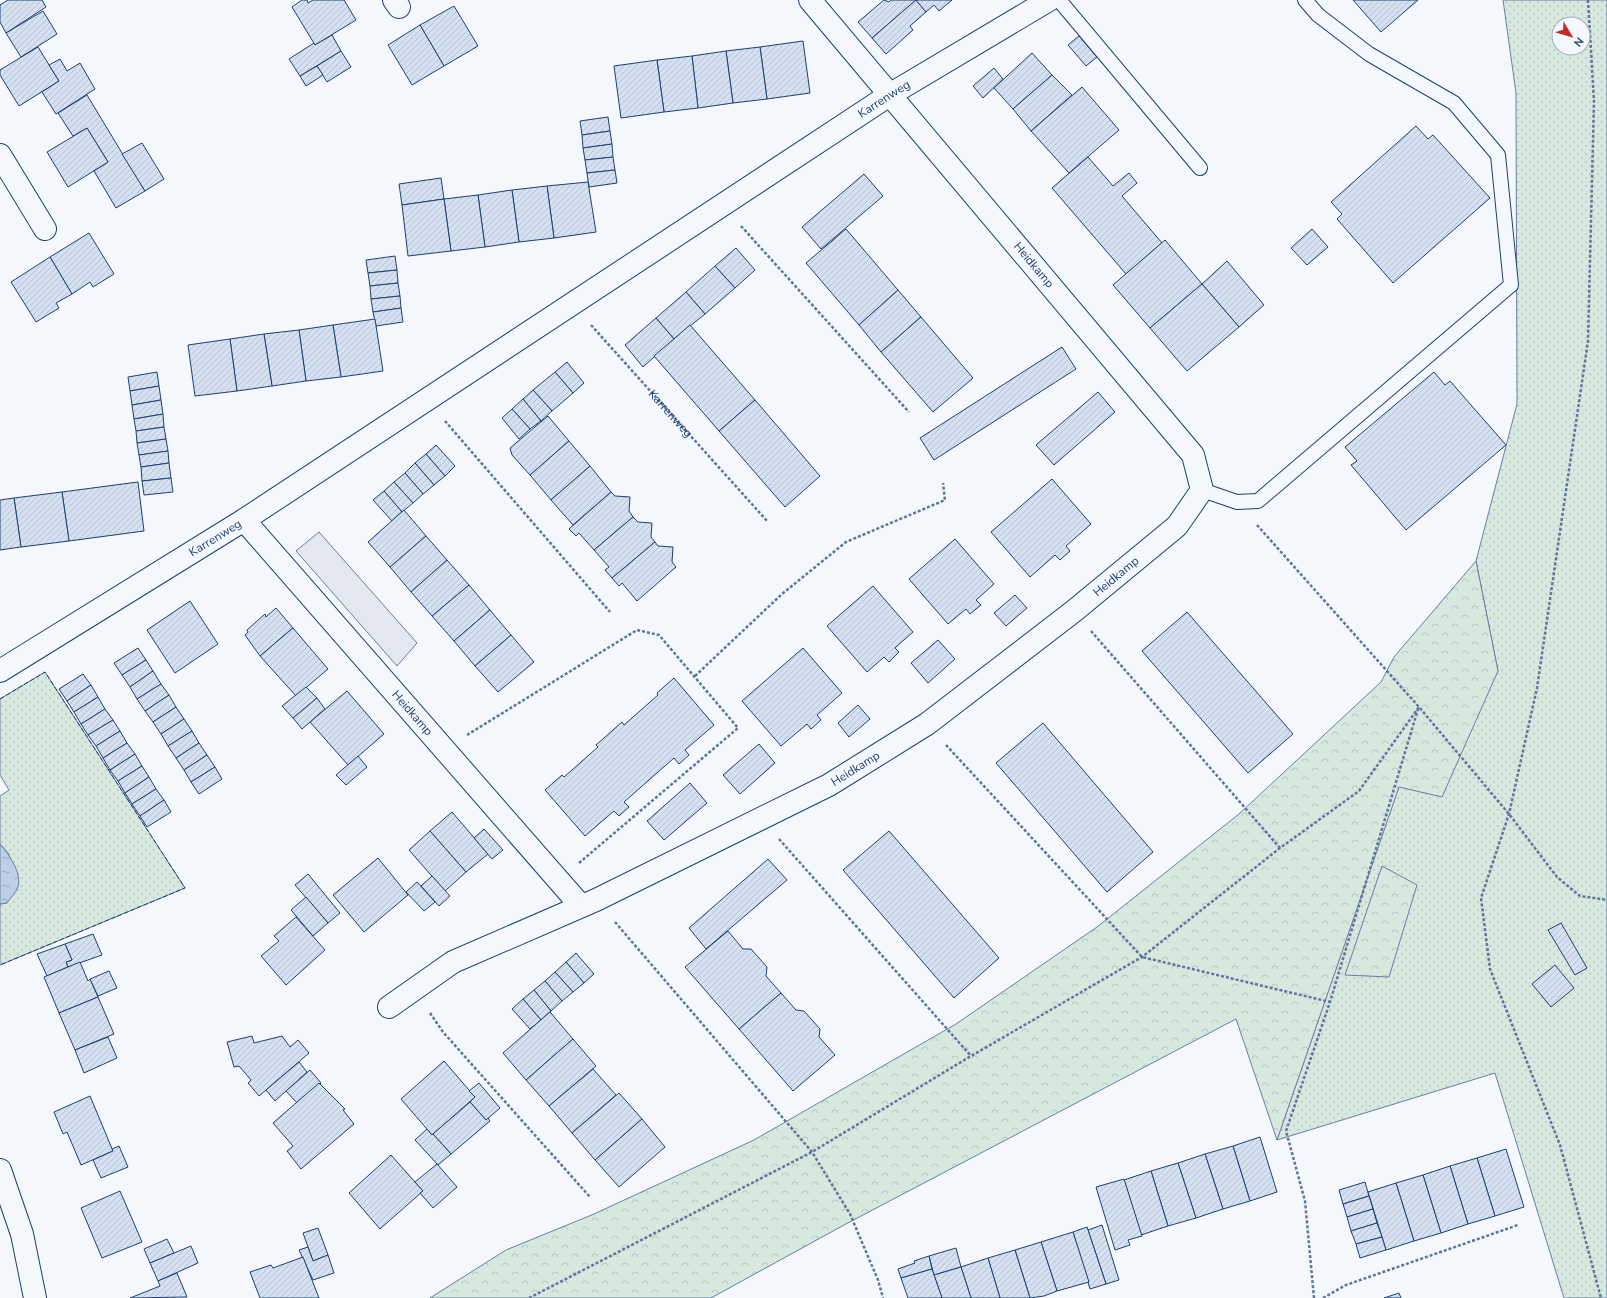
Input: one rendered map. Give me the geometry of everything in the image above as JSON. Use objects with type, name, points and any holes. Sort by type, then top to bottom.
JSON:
[{"type":"street","name":"Heidkamp","points":[[389,1006],[453,962],[589,903],[829,785],[927,724],[1074,612],[1177,526],[1202,490],[1193,454],[891,94],[810,0]]},
{"type":"street","name":"Karrenweg","points":[[0,672],[244,520],[891,94],[1049,0]]},
{"type":"street","points":[[0,155],[45,229]]},
{"type":"street","name":"Heidkamp","points":[[244,520],[559,880],[589,903]]},
{"type":"street","points":[[0,1170],[22,1234],[35,1298]]},
{"type":"lane","points":[[1059,0],[1200,168]]},
{"type":"lane","points":[[1202,490],[1237,502],[1258,501],[1511,285],[1498,155],[1454,103],[1368,54],[1318,15],[1305,0]]},
{"type":"path","points":[[1588,0],[1594,101],[1588,341],[1537,688],[1509,814],[1481,898],[1490,969],[1560,1145],[1601,1298]]},
{"type":"path","points":[[722,205],[909,412]]},
{"type":"path","name":"Karrenweg","points":[[575,303],[591,325],[768,522]]},
{"type":"path","points":[[426,399],[610,612]]},
{"type":"path","points":[[695,676],[782,594],[846,542],[945,500],[943,483]]},
{"type":"path","points":[[1237,502],[1419,707],[1509,814],[1557,878],[1580,896],[1607,900]]},
{"type":"path","points":[[1074,612],[1280,848]]},
{"type":"path","points":[[444,749],[637,630],[659,635],[695,676],[738,728],[559,880]]},
{"type":"path","points":[[530,1298],[812,1152],[971,1056],[1142,957],[1280,848],[1360,791],[1419,707]]},
{"type":"path","points":[[1314,1298],[1305,1201],[1286,1131],[1330,1002],[1419,707]]},
{"type":"path","points":[[927,724],[1142,957],[1330,1002]]},
{"type":"path","points":[[760,818],[971,1056]]},
{"type":"path","points":[[589,903],[812,1152],[850,1214],[878,1280],[882,1298]]},
{"type":"path","points":[[414,989],[443,1032],[590,1196]]},
{"type":"path","points":[[1323,1298],[1346,1285],[1518,1225]]},
{"type":"green space","points":[[1503,0],[1607,0],[1607,1298],[1564,1298],[1495,1073],[1277,1140],[1399,786],[1498,671],[1476,561],[1517,404],[1516,93]]},
{"type":"green space","points":[[1476,561],[1498,671],[1442,797],[1399,787],[1277,1140],[1236,1019],[844,1225],[711,1298],[430,1298],[506,1250],[594,1214],[754,1140],[956,1024],[1097,927],[1239,814],[1381,682],[1394,657]]},
{"type":"green space","points":[[45,672],[185,888],[0,965],[0,904],[7,903],[9,854],[0,844],[0,796],[9,790],[0,775],[0,699]]},
{"type":"green space","points":[[1382,866],[1417,885],[1389,977],[1345,975]]},
{"type":"shaded area","points":[[319,532],[417,643],[397,666],[296,551]]},
{"type":"water","points":[[0,844],[14,864],[19,881],[17,889],[7,903],[0,904]]},
{"type":"building","points":[[8,0],[42,0],[46,7],[6,33],[0,22],[0,5]]},
{"type":"building","points":[[302,0],[307,0],[308,3],[313,0],[344,0],[356,20],[315,45],[292,7]]},
{"type":"building","points":[[884,0],[889,2],[891,0],[916,0],[872,38],[858,22]]},
{"type":"building","points":[[916,0],[926,12],[910,26],[913,30],[886,54],[872,38]]},
{"type":"building","points":[[916,0],[952,0],[939,11],[934,5],[926,12]]},
{"type":"building","points":[[1353,0],[1418,0],[1381,32]]},
{"type":"building","points":[[454,6],[478,46],[444,66],[420,25]]},
{"type":"building","points":[[43,11],[57,34],[21,57],[6,33]]},
{"type":"building","points":[[420,25],[444,66],[412,85],[388,45]]},
{"type":"building","points":[[332,35],[341,51],[300,76],[289,59],[314,43],[315,45]]},
{"type":"building","points":[[1079,36],[1097,57],[1086,66],[1068,45]]},
{"type":"building","points":[[803,41],[810,93],[767,99],[760,47]]},
{"type":"building","points":[[38,47],[59,81],[19,106],[0,75],[0,70]]},
{"type":"building","points":[[760,47],[767,99],[733,103],[726,51]]},
{"type":"building","points":[[341,51],[351,67],[327,82],[317,66]]},
{"type":"building","points":[[726,51],[733,103],[698,108],[692,56]]},
{"type":"building","points":[[1032,53],[1052,75],[1013,109],[994,88]]},
{"type":"building","points":[[692,56],[698,108],[664,112],[657,60]]},
{"type":"building","points":[[60,59],[67,71],[80,63],[95,89],[56,114],[42,92],[59,81],[49,65]]},
{"type":"building","points":[[657,60],[664,112],[621,118],[614,66]]},
{"type":"building","points":[[317,66],[323,75],[306,86],[300,76]]},
{"type":"building","points":[[994,68],[1003,79],[983,98],[973,86]]},
{"type":"building","points":[[1052,75],[1072,95],[1031,131],[1013,109]]},
{"type":"building","points":[[1082,87],[1119,130],[1069,173],[1031,131]]},
{"type":"building","points":[[87,95],[145,191],[116,208],[94,171],[108,162],[87,128],[73,136],[58,113]]},
{"type":"building","points":[[608,117],[610,131],[582,135],[580,121]]},
{"type":"building","points":[[1416,126],[1428,139],[1433,135],[1490,198],[1393,283],[1337,219],[1342,214],[1331,202]]},
{"type":"building","points":[[87,128],[108,162],[68,187],[47,152]]},
{"type":"building","points":[[610,131],[612,144],[583,148],[582,135]]},
{"type":"building","points":[[142,143],[164,179],[145,191],[122,154]]},
{"type":"building","points":[[612,144],[613,157],[585,160],[583,148]]},
{"type":"building","points":[[613,157],[615,170],[587,173],[585,160]]},
{"type":"building","points":[[1088,157],[1113,186],[1129,173],[1137,183],[1122,196],[1162,243],[1126,274],[1052,188]]},
{"type":"building","points":[[615,170],[617,183],[589,187],[587,173]]},
{"type":"building","points":[[864,174],[883,196],[821,249],[802,227]]},
{"type":"building","points":[[441,178],[444,199],[402,205],[399,184]]},
{"type":"building","points":[[588,182],[596,232],[554,238],[547,186]]},
{"type":"building","points":[[547,186],[554,238],[519,242],[512,190]]},
{"type":"building","points":[[512,190],[519,242],[485,247],[478,195]]},
{"type":"building","points":[[478,195],[485,247],[451,251],[444,199]]},
{"type":"building","points":[[444,199],[451,251],[408,256],[402,205]]},
{"type":"building","points":[[846,229],[898,290],[859,325],[806,263]]},
{"type":"building","points":[[1312,229],[1328,247],[1307,265],[1291,248]]},
{"type":"building","points":[[89,233],[114,274],[93,287],[90,282],[72,294],[50,257]]},
{"type":"building","points":[[1165,240],[1202,284],[1150,328],[1113,285]]},
{"type":"building","points":[[736,248],[755,270],[735,288],[715,266]]},
{"type":"building","points":[[395,256],[397,270],[368,273],[366,260]]},
{"type":"building","points":[[50,257],[72,294],[56,303],[59,308],[36,322],[11,282]]},
{"type":"building","points":[[1227,261],[1264,305],[1239,327],[1202,284]]},
{"type":"building","points":[[715,266],[735,288],[705,314],[686,292]]},
{"type":"building","points":[[397,270],[398,283],[370,286],[368,273]]},
{"type":"building","points":[[398,283],[400,296],[371,299],[370,286]]},
{"type":"building","points":[[1202,284],[1239,327],[1187,371],[1150,328]]},
{"type":"building","points":[[898,290],[921,317],[881,352],[859,325]]},
{"type":"building","points":[[686,292],[705,314],[674,339],[656,318]]},
{"type":"building","points":[[400,296],[401,308],[373,312],[371,299]]},
{"type":"building","points":[[401,308],[403,322],[376,326],[373,312]]},
{"type":"building","points":[[921,317],[973,378],[933,412],[881,352]]},
{"type":"building","points":[[656,318],[674,339],[643,367],[625,345]]},
{"type":"building","points":[[375,319],[383,371],[341,377],[333,325]]},
{"type":"building","points":[[333,325],[341,377],[306,381],[299,330]]},
{"type":"building","points":[[690,325],[755,400],[719,431],[654,356]]},
{"type":"building","points":[[299,330],[306,381],[272,386],[264,334]]},
{"type":"building","points":[[264,334],[272,386],[237,391],[230,339]]},
{"type":"building","points":[[230,339],[237,391],[195,396],[188,345]]},
{"type":"building","points":[[1062,347],[1076,369],[934,460],[920,438]]},
{"type":"building","points":[[567,362],[584,383],[573,393],[555,372]]},
{"type":"building","points":[[157,372],[159,386],[130,391],[128,377]]},
{"type":"building","points":[[555,372],[573,393],[552,411],[533,390]]},
{"type":"building","points":[[1434,372],[1445,385],[1450,381],[1506,445],[1406,530],[1351,465],[1357,461],[1345,447]]},
{"type":"building","points":[[159,386],[161,400],[132,405],[130,391]]},
{"type":"building","points":[[533,390],[552,411],[541,421],[523,399]]},
{"type":"building","points":[[1098,392],[1115,412],[1054,465],[1036,445]]},
{"type":"building","points":[[523,399],[541,421],[530,429],[512,409]]},
{"type":"building","points":[[161,400],[163,414],[134,419],[132,405]]},
{"type":"building","points":[[755,400],[820,476],[785,507],[719,431]]},
{"type":"building","points":[[512,409],[530,429],[519,439],[502,418]]},
{"type":"building","points":[[163,414],[164,427],[136,431],[134,419]]},
{"type":"building","points":[[548,416],[569,441],[530,475],[512,455],[510,448]]},
{"type":"building","points":[[164,427],[166,439],[137,443],[136,431]]},
{"type":"building","points":[[166,439],[168,451],[139,455],[137,443]]},
{"type":"building","points":[[569,441],[590,466],[551,500],[530,475]]},
{"type":"building","points":[[436,445],[455,466],[445,476],[426,454]]},
{"type":"building","points":[[168,451],[169,463],[141,467],[139,455]]},
{"type":"building","points":[[426,454],[445,476],[434,485],[415,463]]},
{"type":"building","points":[[169,463],[171,478],[142,481],[141,467]]},
{"type":"building","points":[[415,463],[434,485],[423,494],[405,473]]},
{"type":"building","points":[[590,466],[611,492],[573,525],[551,500]]},
{"type":"building","points":[[405,473],[423,494],[413,503],[394,482]]},
{"type":"building","points":[[171,478],[173,492],[144,495],[142,481]]},
{"type":"building","points":[[1052,479],[1091,524],[1066,546],[1070,551],[1060,560],[1055,555],[1030,577],[991,532]]},
{"type":"building","points":[[138,482],[144,531],[69,541],[62,492]]},
{"type":"building","points":[[394,482],[413,503],[402,512],[384,491]]},
{"type":"building","points":[[384,491],[402,512],[392,521],[373,500]]},
{"type":"building","points":[[62,492],[69,541],[21,547],[14,498]]},
{"type":"building","points":[[611,492],[615,496],[630,497],[629,511],[633,517],[594,550],[579,533],[576,536],[569,529]]},
{"type":"building","points":[[14,498],[21,547],[0,550],[0,500]]},
{"type":"building","points":[[404,510],[426,536],[390,567],[368,542]]},
{"type":"building","points":[[633,517],[638,522],[652,523],[651,537],[655,542],[612,578],[605,570],[609,567],[594,550]]},
{"type":"building","points":[[426,536],[447,560],[411,592],[390,567]]},
{"type":"building","points":[[955,539],[994,584],[976,600],[981,605],[970,614],[966,609],[948,624],[909,579]]},
{"type":"building","points":[[655,542],[658,546],[673,547],[672,562],[676,567],[637,601],[622,583],[619,586],[612,578]]},
{"type":"building","points":[[447,560],[469,585],[432,616],[411,592]]},
{"type":"building","points":[[469,585],[490,610],[454,641],[432,616]]},
{"type":"building","points":[[873,586],[913,632],[895,648],[899,652],[889,662],[884,657],[867,672],[827,626]]},
{"type":"building","points":[[1015,595],[1027,608],[1006,626],[994,613]]},
{"type":"building","points":[[190,601],[218,644],[175,673],[147,630]]},
{"type":"building","points":[[276,608],[293,628],[260,656],[245,635],[248,632],[247,630],[265,614],[266,617]]},
{"type":"building","points":[[490,610],[511,635],[475,666],[454,641]]},
{"type":"building","points":[[1187,612],[1293,734],[1248,773],[1142,651]]},
{"type":"building","points":[[293,628],[328,669],[296,696],[260,656]]},
{"type":"building","points":[[511,635],[534,662],[498,692],[475,666]]},
{"type":"building","points":[[938,640],[955,659],[928,683],[911,663]]},
{"type":"building","points":[[138,648],[146,660],[122,675],[114,663]]},
{"type":"building","points":[[803,648],[842,693],[817,715],[821,720],[811,729],[807,724],[781,746],[742,701]]},
{"type":"building","points":[[146,660],[153,671],[130,687],[122,675]]},
{"type":"building","points":[[153,671],[161,684],[137,699],[130,687]]},
{"type":"building","points":[[83,674],[91,685],[67,701],[59,689]]},
{"type":"building","points":[[674,678],[714,725],[685,750],[689,755],[679,764],[674,758],[624,802],[629,807],[619,816],[614,811],[585,836],[545,790],[562,775],[564,777],[598,747],[596,745],[622,722],[624,725],[658,695],[657,693]]},
{"type":"building","points":[[161,684],[169,695],[145,711],[137,699]]},
{"type":"building","points":[[91,685],[98,697],[74,712],[67,701]]},
{"type":"building","points":[[306,687],[317,698],[293,718],[282,706]]},
{"type":"building","points":[[347,691],[384,734],[348,765],[310,722]]},
{"type":"building","points":[[169,695],[176,707],[153,722],[145,711]]},
{"type":"building","points":[[98,697],[105,709],[81,724],[74,712]]},
{"type":"building","points":[[317,698],[325,709],[302,729],[293,718]]},
{"type":"building","points":[[858,705],[870,719],[849,737],[838,723]]},
{"type":"building","points":[[176,707],[184,719],[161,734],[153,722]]},
{"type":"building","points":[[105,709],[113,720],[88,735],[81,724]]},
{"type":"building","points":[[184,719],[192,731],[168,746],[161,734]]},
{"type":"building","points":[[113,720],[120,731],[96,746],[88,735]]},
{"type":"building","points":[[1043,723],[1153,852],[1107,892],[996,763]]},
{"type":"building","points":[[120,731],[127,743],[103,758],[96,746]]},
{"type":"building","points":[[192,731],[199,743],[176,758],[168,746]]},
{"type":"building","points":[[127,743],[135,754],[110,770],[103,758]]},
{"type":"building","points":[[199,743],[207,755],[184,770],[176,758]]},
{"type":"building","points":[[759,744],[775,763],[740,794],[723,775]]},
{"type":"building","points":[[135,754],[142,766],[118,781],[110,770]]},
{"type":"building","points":[[207,755],[215,767],[191,782],[184,770]]},
{"type":"building","points":[[358,756],[367,767],[346,785],[336,775]]},
{"type":"building","points":[[142,766],[149,777],[125,793],[118,781]]},
{"type":"building","points":[[215,767],[222,779],[199,794],[191,782]]},
{"type":"building","points":[[149,777],[156,789],[132,804],[125,793]]},
{"type":"building","points":[[690,783],[707,803],[664,840],[647,821]]},
{"type":"building","points":[[156,789],[164,800],[140,816],[132,804]]},
{"type":"building","points":[[164,800],[171,812],[147,827],[140,816]]},
{"type":"building","points":[[452,812],[488,854],[466,872],[430,831]]},
{"type":"building","points":[[484,829],[503,850],[492,859],[474,838]]},
{"type":"building","points":[[430,831],[466,872],[445,891],[409,850]]},
{"type":"building","points":[[889,831],[999,958],[954,998],[843,870]]},
{"type":"building","points":[[378,858],[408,895],[364,932],[333,895]]},
{"type":"building","points":[[768,859],[787,880],[706,949],[689,928]]},
{"type":"building","points":[[308,874],[340,913],[328,923],[295,885]]},
{"type":"building","points":[[432,876],[450,896],[439,906],[421,886]]},
{"type":"building","points":[[417,882],[435,902],[424,911],[406,892]]},
{"type":"building","points":[[306,897],[328,923],[313,936],[291,910]]},
{"type":"building","points":[[296,917],[325,950],[286,985],[261,956],[279,941],[274,936]]},
{"type":"building","points":[[1561,923],[1587,968],[1575,975],[1548,930]]},
{"type":"building","points":[[728,931],[743,949],[751,949],[767,967],[766,976],[781,993],[739,1029],[685,967]]},
{"type":"building","points":[[93,934],[102,955],[68,967],[66,962],[72,960],[65,944]]},
{"type":"building","points":[[65,944],[72,960],[66,962],[68,967],[47,976],[37,954]]},
{"type":"building","points":[[576,953],[594,974],[584,983],[566,962]]},
{"type":"building","points":[[80,962],[88,981],[90,979],[98,997],[59,1013],[44,977]]},
{"type":"building","points":[[566,962],[584,983],[573,992],[555,972]]},
{"type":"building","points":[[1555,965],[1574,988],[1551,1007],[1532,984]]},
{"type":"building","points":[[109,971],[117,988],[98,996],[90,979]]},
{"type":"building","points":[[555,972],[573,992],[562,1001],[545,981]]},
{"type":"building","points":[[545,981],[562,1001],[551,1011],[534,990]]},
{"type":"building","points":[[534,990],[551,1011],[541,1020],[523,999]]},
{"type":"building","points":[[781,993],[796,1010],[804,1011],[820,1029],[819,1037],[835,1055],[793,1091],[739,1029]]},
{"type":"building","points":[[98,997],[114,1034],[75,1050],[59,1013]]},
{"type":"building","points":[[523,999],[541,1020],[530,1029],[512,1009]]},
{"type":"building","points":[[550,1012],[573,1039],[526,1080],[503,1053]]},
{"type":"building","points":[[252,1036],[254,1043],[282,1036],[290,1047],[298,1040],[309,1053],[259,1096],[248,1083],[251,1080],[239,1066],[234,1067],[227,1042]]},
{"type":"building","points":[[108,1037],[117,1058],[84,1073],[75,1050]]},
{"type":"building","points":[[573,1039],[596,1066],[549,1106],[526,1080]]},
{"type":"building","points":[[444,1061],[475,1097],[432,1135],[401,1099]]},
{"type":"building","points":[[299,1062],[307,1072],[275,1101],[266,1090]]},
{"type":"building","points":[[593,1069],[616,1095],[572,1133],[549,1106]]},
{"type":"building","points":[[310,1070],[321,1083],[297,1103],[286,1091]]},
{"type":"building","points":[[319,1083],[345,1109],[343,1110],[354,1124],[301,1169],[287,1151],[293,1146],[273,1123]]},
{"type":"building","points":[[479,1083],[500,1108],[486,1120],[470,1102],[475,1097],[469,1091]]},
{"type":"building","points":[[619,1093],[642,1119],[595,1160],[572,1133]]},
{"type":"building","points":[[90,1096],[113,1151],[81,1165],[67,1132],[63,1134],[54,1112]]},
{"type":"building","points":[[470,1102],[486,1120],[488,1118],[490,1121],[451,1154],[433,1134]]},
{"type":"building","points":[[642,1119],[665,1147],[619,1187],[595,1160]]},
{"type":"building","points":[[427,1129],[451,1154],[438,1165],[415,1140]]},
{"type":"building","points":[[1260,1137],[1277,1192],[1250,1201],[1233,1146]]},
{"type":"building","points":[[119,1146],[128,1167],[101,1178],[93,1160],[113,1151],[112,1149]]},
{"type":"building","points":[[1233,1146],[1250,1201],[1223,1209],[1205,1154]]},
{"type":"building","points":[[1506,1149],[1524,1207],[1495,1216],[1477,1158]]},
{"type":"building","points":[[1205,1154],[1223,1209],[1196,1218],[1178,1163]]},
{"type":"building","points":[[391,1155],[423,1191],[380,1229],[349,1193]]},
{"type":"building","points":[[1477,1158],[1495,1216],[1468,1224],[1450,1166]]},
{"type":"building","points":[[1178,1163],[1196,1218],[1168,1226],[1151,1171]]},
{"type":"building","points":[[437,1164],[457,1187],[433,1208],[420,1193],[423,1191],[415,1182]]},
{"type":"building","points":[[1450,1166],[1468,1224],[1441,1233],[1423,1175]]},
{"type":"building","points":[[1151,1171],[1168,1226],[1141,1235],[1124,1180]]},
{"type":"building","points":[[1423,1175],[1441,1233],[1414,1241],[1396,1183]]},
{"type":"building","points":[[1124,1179],[1142,1236],[1128,1240],[1130,1245],[1115,1250],[1096,1187]]},
{"type":"building","points":[[1365,1182],[1369,1196],[1343,1204],[1339,1190]]},
{"type":"building","points":[[1396,1183],[1414,1241],[1386,1250],[1368,1192]]},
{"type":"building","points":[[120,1191],[142,1242],[102,1258],[81,1208]]},
{"type":"building","points":[[1369,1196],[1373,1209],[1347,1217],[1343,1204]]},
{"type":"building","points":[[1373,1209],[1377,1223],[1351,1231],[1347,1217]]},
{"type":"building","points":[[1377,1223],[1382,1237],[1356,1244],[1351,1231]]},
{"type":"building","points":[[1102,1225],[1119,1280],[1106,1284],[1088,1230]]},
{"type":"building","points":[[1087,1227],[1106,1284],[1090,1289],[1073,1232]]},
{"type":"building","points":[[318,1228],[328,1255],[313,1261],[303,1233]]},
{"type":"building","points":[[1073,1232],[1089,1282],[1057,1291],[1041,1242]]},
{"type":"building","points":[[1382,1237],[1386,1250],[1360,1258],[1356,1244]]},
{"type":"building","points":[[167,1239],[174,1253],[150,1263],[144,1249]]},
{"type":"building","points":[[1041,1242],[1057,1291],[1044,1296],[1030,1298],[1015,1250]]},
{"type":"building","points":[[191,1246],[198,1263],[158,1281],[150,1263]]},
{"type":"building","points":[[308,1247],[313,1261],[328,1255],[334,1273],[313,1280],[299,1250]]},
{"type":"building","points":[[956,1248],[961,1267],[934,1275],[929,1256]]},
{"type":"building","points":[[1015,1250],[1030,1298],[1000,1298],[988,1258]]},
{"type":"building","points":[[929,1256],[932,1269],[901,1278],[898,1269]]},
{"type":"building","points":[[303,1257],[319,1298],[260,1298],[250,1272],[271,1265],[273,1268]]},
{"type":"building","points":[[988,1258],[1000,1298],[971,1298],[961,1267]]},
{"type":"building","points":[[961,1267],[971,1298],[942,1298],[934,1275]]},
{"type":"building","points":[[932,1269],[942,1298],[908,1298],[901,1278]]},
{"type":"building","points":[[177,1273],[187,1297],[130,1298],[160,1286],[158,1281]]},
{"type":"building","points":[[1399,1293],[1401,1298],[1384,1298]]},
{"type":"fence","points":[[0,699],[45,672],[185,888],[0,965]]}]
